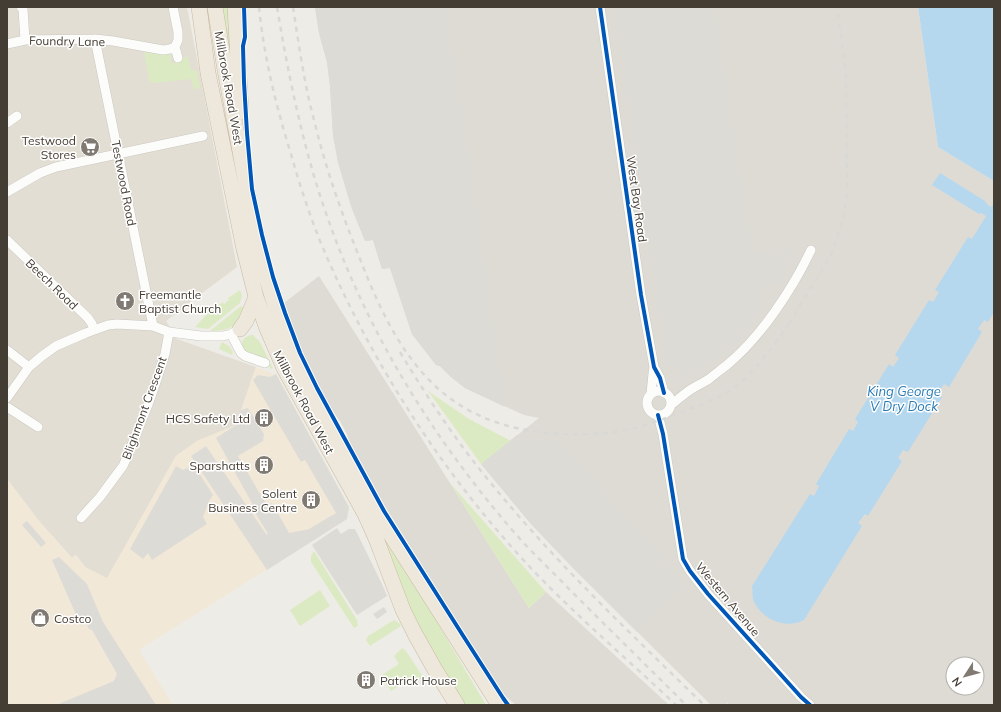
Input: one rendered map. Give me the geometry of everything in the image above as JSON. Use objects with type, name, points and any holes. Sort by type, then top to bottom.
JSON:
[{"type":"highway","name":"Millbrook Road West","points":[[198,7],[208,73],[244,249],[256,297],[266,326],[284,368],[365,514],[377,541],[403,610],[415,634],[457,705]]},
{"type":"highway","name":"Millbrook Road West","points":[[215,7],[258,249],[278,316],[298,365],[332,432],[382,521],[499,705]]},
{"type":"highway","points":[[235,7],[243,169]]},
{"type":"highway","points":[[236,331],[246,321],[256,297]]},
{"type":"highway","points":[[236,331],[249,329],[256,330],[271,338]]},
{"type":"street","points":[[21,7],[23,9],[25,40]]},
{"type":"street","points":[[174,7],[178,36],[175,47],[178,58]]},
{"type":"street","name":"West Bay Road","points":[[600,7],[640,287],[654,367],[651,394]]},
{"type":"street","name":"Foundry Lane","points":[[7,44],[25,40],[95,39],[163,50],[175,47]]},
{"type":"street","name":"Testwood Road","points":[[95,39],[153,326]]},
{"type":"street","points":[[7,123],[18,116]]},
{"type":"street","points":[[7,192],[40,173],[56,167],[204,136]]},
{"type":"street","name":"Beech Road","points":[[7,240],[88,318],[94,330]]},
{"type":"street","points":[[690,390],[665,393],[658,392],[651,394],[647,401],[649,409],[651,412],[658,415],[665,414],[668,412],[671,405],[690,390],[709,379],[730,362],[750,342],[770,317],[804,264],[811,250]]},
{"type":"street","points":[[7,398],[30,368],[42,356],[56,346],[94,330],[117,324],[153,326],[169,332],[198,336],[223,336],[236,331],[241,353],[265,363]]},
{"type":"street","name":"Blighmont Crescent","points":[[81,518],[100,497],[123,466],[154,389],[165,354],[169,332]]},
{"type":"street","points":[[7,350],[30,368]]},
{"type":"street","name":"West Bay Road","points":[[654,367],[660,378],[665,393]]},
{"type":"street","points":[[665,393],[669,397],[671,405]]},
{"type":"street","points":[[7,407],[38,427]]},
{"type":"street","name":"Western Avenue","points":[[658,415],[663,434],[683,559],[690,571],[708,594],[801,697],[810,705]]},
{"type":"shaded area","points":[[7,7],[187,7],[237,267],[166,321],[177,339],[256,367],[236,425],[197,441],[176,456],[107,579],[85,567],[76,555],[72,558],[39,521],[7,479]]},
{"type":"shaded area","points":[[315,7],[918,7],[938,147],[994,181],[994,203],[992,207],[994,208],[994,705],[729,705],[728,703],[724,705],[711,705],[573,568],[531,524],[481,464],[539,418],[524,415],[465,388],[440,366],[436,365],[412,334],[390,268],[382,269],[373,240],[365,241],[351,206],[338,162],[333,135],[327,62],[319,33]]},
{"type":"shaded area","points":[[315,7],[445,7],[463,118],[505,407],[465,388],[440,366],[436,365],[412,334],[390,268],[382,269],[373,240],[365,241],[351,206],[338,162],[333,135],[327,62],[319,33]]},
{"type":"shaded area","points":[[614,7],[714,7],[752,253],[791,248],[783,280],[779,283],[756,287],[761,316],[729,350],[692,377],[680,382],[676,365],[667,366]]},
{"type":"shaded area","points":[[319,276],[529,608],[546,592],[669,705],[516,705],[503,694],[384,505],[350,444],[347,434],[340,421],[330,408],[302,352],[284,303]]},
{"type":"shaded area","points":[[256,367],[276,374],[349,507],[347,519],[139,650],[173,705],[7,705],[7,479],[39,521],[72,558],[76,555],[85,567],[107,578],[176,456],[197,441],[236,425]]},
{"type":"shaded area","points":[[276,374],[349,507],[347,519],[267,570],[191,456],[206,446],[266,534],[268,534],[253,509],[254,507],[216,438],[236,425],[241,410],[248,408],[264,434],[263,441],[238,456],[263,499],[268,505],[272,503],[289,533],[309,529],[336,513],[305,460],[301,462],[253,380],[258,375],[270,377]]},
{"type":"shaded area","points":[[517,435],[559,442],[687,585],[637,632],[531,524],[481,464]]},
{"type":"shaded area","points":[[194,465],[213,495],[203,517],[207,524],[152,560],[148,553],[143,559],[130,549],[176,466],[183,470]]},
{"type":"shaded area","points":[[27,521],[46,543],[41,547],[22,525]]},
{"type":"shaded area","points":[[337,528],[341,534],[349,529],[355,529],[387,596],[357,615],[312,545]]},
{"type":"shaded area","points":[[59,557],[87,584],[103,622],[156,705],[56,705],[114,681],[117,674],[92,630],[89,629],[86,623],[81,626],[52,560]]},
{"type":"shaded area","points":[[384,607],[387,612],[377,619],[373,614]]},
{"type":"green space","points":[[221,7],[229,7],[230,57]]},
{"type":"green space","points":[[144,51],[171,51],[171,64],[188,56],[191,70],[197,71],[200,87],[194,90],[191,79],[154,83],[149,81]]},
{"type":"green space","points":[[240,290],[242,296],[240,303],[208,329],[195,327],[210,311],[223,302],[224,304],[229,300],[228,298]]},
{"type":"green space","points":[[241,306],[244,308],[237,323],[224,330],[210,331]]},
{"type":"green space","points":[[253,335],[260,342],[273,368],[271,369],[267,362],[247,352],[242,347],[242,343],[245,338]]},
{"type":"green space","points":[[222,342],[229,346],[233,352],[232,355],[219,349]]},
{"type":"green space","points":[[428,391],[469,419],[511,441],[481,464]]},
{"type":"green space","points":[[450,483],[546,592],[529,608]]},
{"type":"green space","points":[[387,542],[416,587],[486,705],[463,705],[419,631],[383,544]]},
{"type":"green space","points":[[314,551],[357,620],[358,626],[354,628],[311,562],[311,556]]},
{"type":"green space","points":[[320,590],[330,606],[300,626],[290,610]]},
{"type":"green space","points":[[394,620],[401,626],[370,646],[366,640],[368,636]]},
{"type":"green space","points":[[402,648],[406,651],[423,677],[413,685],[409,679],[391,691],[380,676],[399,664],[394,656]]},
{"type":"water","points":[[918,7],[994,7],[994,181],[938,147]]},
{"type":"water","name":"King George V Dry Dock","points":[[940,173],[985,201],[991,207],[994,203],[994,312],[988,322],[984,320],[978,329],[982,332],[949,387],[944,384],[938,394],[942,397],[908,452],[903,450],[898,458],[902,461],[868,516],[865,514],[858,523],[862,526],[804,620],[789,624],[776,621],[764,615],[759,610],[753,599],[752,586],[810,494],[814,496],[819,486],[816,484],[849,429],[853,431],[858,422],[855,419],[889,364],[893,367],[899,358],[895,355],[929,300],[933,302],[939,292],[935,290],[968,237],[972,239],[986,216],[981,213],[979,214],[932,185]]},
{"type":"railway","points":[[259,7],[267,63],[280,118],[308,209],[320,241],[340,285],[361,328],[385,371],[436,452],[495,528],[563,601],[676,705]]},
{"type":"railway","points":[[277,7],[294,97],[317,186],[333,234],[352,280],[373,325],[397,369],[451,452],[513,531],[686,705]]},
{"type":"railway","points":[[293,7],[310,106],[319,139],[329,175],[369,281],[385,316],[404,349],[428,379],[442,392],[460,405],[478,415],[498,423],[519,429],[540,432],[583,434],[615,432],[635,428],[706,403],[733,389],[747,377],[760,362],[791,321]]},
{"type":"railway","points":[[789,324],[830,257],[843,220],[846,202],[846,74],[837,7]]},
{"type":"railway","points":[[400,352],[431,402],[454,435],[477,466],[515,512],[567,569],[704,705]]},
{"type":"cycle path","points":[[244,7],[244,82],[252,189],[273,277],[300,353],[317,388],[384,511],[508,705]]},
{"type":"cycle path","points":[[600,7],[641,295],[654,367],[660,378],[664,393]]},
{"type":"cycle path","points":[[658,415],[663,434],[683,559],[690,571],[708,594],[801,697],[810,705]]},
{"type":"place","name":"Testwood Stores","points":[[90,147]]},
{"type":"place","name":"Freemantle Baptist Church","points":[[125,301]]},
{"type":"place","name":"HCS Safety Ltd","points":[[264,418]]},
{"type":"place","name":"Sparshatts","points":[[264,465]]},
{"type":"place","name":"Solent Business Centre","points":[[311,500]]},
{"type":"place","name":"Costco","points":[[40,618]]},
{"type":"place","name":"Patrick House","points":[[366,680]]}]
